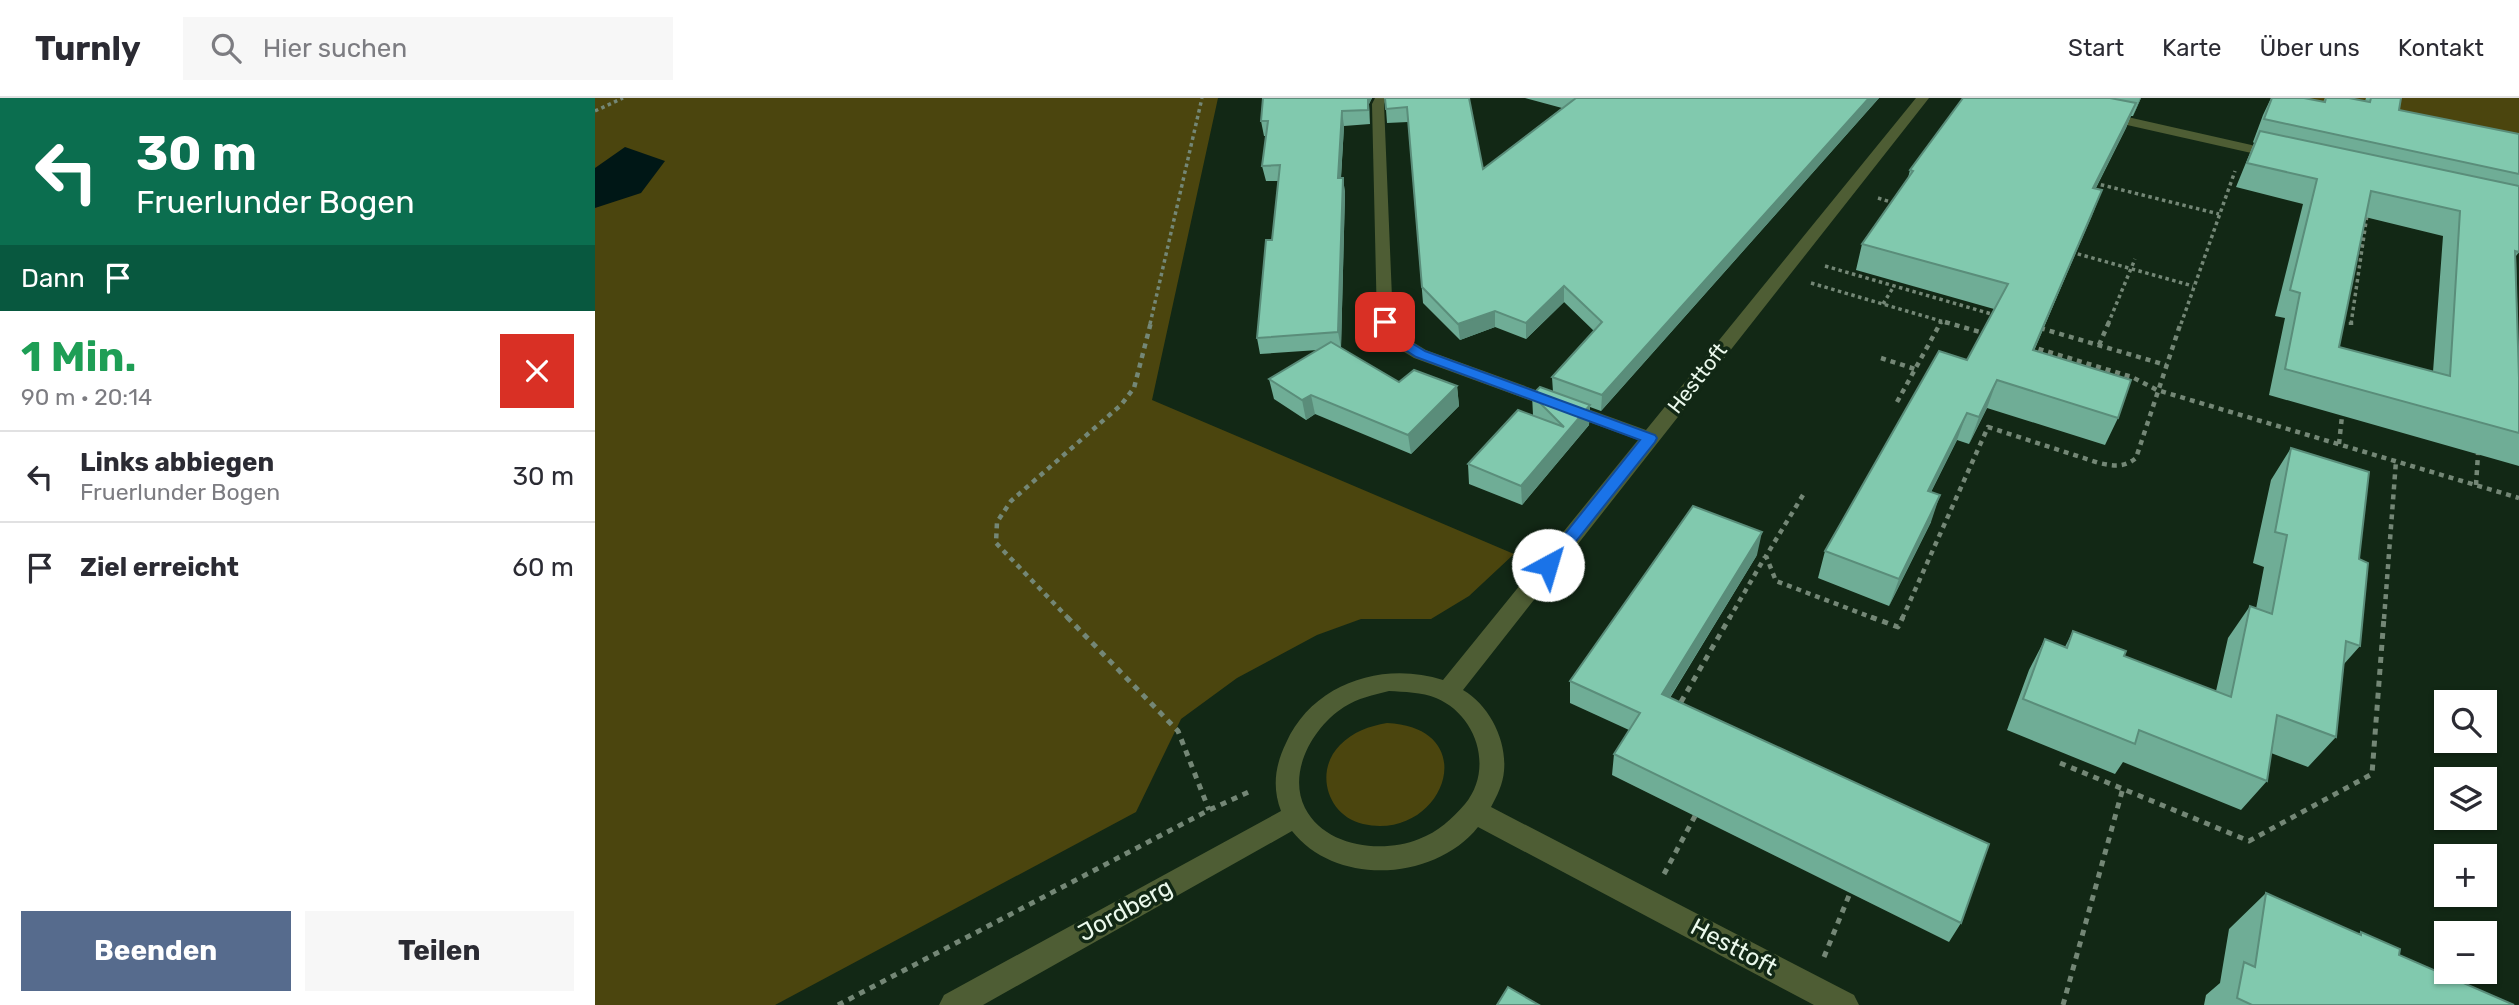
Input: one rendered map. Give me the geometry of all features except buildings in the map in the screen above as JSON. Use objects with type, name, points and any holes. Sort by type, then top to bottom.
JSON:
[{"type":"street","points":[[1381,98],[1378,103],[1385,322],[1397,340],[1420,354],[1460,370],[1650,438]]},
{"type":"street","name":"Hesttoft","points":[[1447,692],[1923,98]]},
{"type":"street","points":[[2085,112],[2295,159]]},
{"type":"street","points":[[1389,682],[1419,683],[1447,692],[1470,708],[1486,730],[1492,756],[1490,785],[1475,811],[1451,836],[1440,842],[1418,853],[1381,860],[1345,855],[1315,840],[1295,816],[1287,796],[1286,776],[1293,748],[1309,723],[1331,703],[1359,688],[1389,682]]},
{"type":"street","name":"Hesttoft","points":[[1475,811],[1844,1005]]},
{"type":"street","name":"Jordberg","points":[[954,1005],[1295,816]]},
{"type":"path","points":[[595,111],[623,98]]},
{"type":"path","points":[[1202,98],[1172,238],[1134,388],[1121,405],[1011,501],[997,522],[996,543],[1178,732],[1209,810]]},
{"type":"path","points":[[1766,556],[1776,581],[1898,627],[1988,427],[2099,463],[2116,466],[2129,464],[2136,458],[2157,390],[2243,147]]},
{"type":"path","points":[[2084,180],[2220,214]]},
{"type":"path","points":[[1847,190],[1899,204]]},
{"type":"path","points":[[2351,325],[2369,203]]},
{"type":"path","points":[[2067,251],[2193,286]]},
{"type":"path","points":[[1780,274],[1988,334],[1997,316],[1794,257]]},
{"type":"path","points":[[2099,345],[2135,259]]},
{"type":"path","points":[[1883,304],[1894,286]]},
{"type":"path","points":[[1897,402],[1941,321]]},
{"type":"path","points":[[2035,327],[2166,365]]},
{"type":"path","points":[[2027,346],[2131,377],[2157,390],[2519,498]]},
{"type":"path","points":[[1881,358],[1915,369]]},
{"type":"path","points":[[2339,444],[2343,416]]},
{"type":"path","points":[[2476,485],[2478,454]]},
{"type":"path","points":[[2060,762],[2249,841],[2372,774],[2396,461]]},
{"type":"path","points":[[1681,702],[1803,495]]},
{"type":"path","points":[[838,1005],[1209,810],[1286,776]]},
{"type":"path","points":[[2063,1005],[2123,788]]},
{"type":"path","points":[[1648,902],[1695,816]]},
{"type":"path","points":[[1811,988],[1850,893]]},
{"type":"shaded area","points":[[595,98],[1218,98],[1152,400],[1514,554],[1469,596],[1431,619],[1361,619],[1317,635],[1237,678],[1181,719],[1136,812],[775,1005],[595,1005]]},
{"type":"shaded area","points":[[2297,98],[2519,98],[2519,141]]},
{"type":"shaded area","points":[[625,147],[665,161],[641,193],[595,208],[595,168]]},
{"type":"shaded area","points":[[1387,723],[1418,730],[1436,743],[1444,762],[1442,782],[1432,801],[1414,817],[1391,825],[1363,824],[1341,812],[1333,802],[1326,779],[1328,767],[1332,756],[1350,736]]},
{"type":"route","points":[[1385,322],[1397,340],[1420,354],[1650,438],[1548,565]]}]
